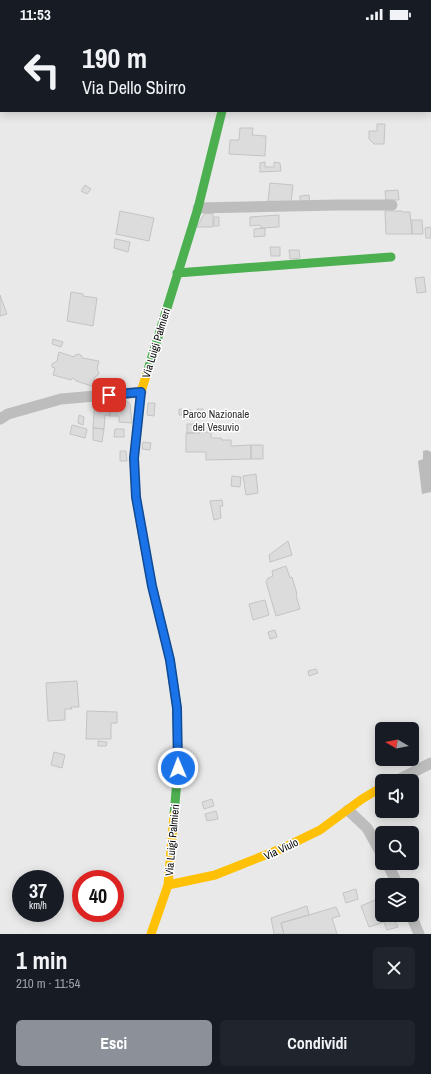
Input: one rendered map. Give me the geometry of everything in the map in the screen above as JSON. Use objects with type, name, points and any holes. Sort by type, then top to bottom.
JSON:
[{"type":"street","name":"Via Luigi Palmieri","points":[[151,934],[168,885],[178,768],[177,708],[170,660],[152,586],[136,497],[134,458],[141,392],[198,208],[222,112]]},
{"type":"street","points":[[198,208],[392,205]]},
{"type":"street","points":[[177,273],[390,257]]},
{"type":"street","points":[[0,419],[8,414],[61,398],[141,392]]},
{"type":"street","points":[[410,774],[431,763]]},
{"type":"street","name":"Via Viulo","points":[[168,885],[215,875],[256,860],[320,830],[375,791]]},
{"type":"street","points":[[348,810],[367,828],[375,842]]},
{"type":"street","points":[[414,922],[419,934]]},
{"type":"green space","name":"Parco Nazionale del Vesuvio","points":[[0,112],[431,112],[431,934],[0,934]]},
{"type":"shaded area","points":[[427,450],[431,452],[431,492],[422,494],[418,461],[423,459],[423,451]]},
{"type":"building","points":[[377,124],[385,124],[384,144],[374,144],[369,139],[369,131],[377,131]]},
{"type":"building","points":[[240,128],[253,128],[252,135],[266,136],[265,156],[229,154],[230,140],[239,140]]},
{"type":"building","points":[[265,162],[265,167],[274,167],[274,162],[280,163],[281,171],[260,172],[260,163]]},
{"type":"building","points":[[270,183],[293,185],[291,203],[268,201]]},
{"type":"building","points":[[85,185],[91,189],[87,194],[81,191]]},
{"type":"building","points":[[398,190],[399,200],[386,200],[385,191]]},
{"type":"building","points":[[309,195],[310,204],[300,204],[300,196]]},
{"type":"building","points":[[120,211],[154,218],[149,241],[116,234]]},
{"type":"building","points":[[385,211],[410,212],[412,234],[386,234]]},
{"type":"building","points":[[213,213],[213,227],[197,227],[204,214]]},
{"type":"building","points":[[279,215],[279,227],[261,228],[260,225],[250,226],[250,217]]},
{"type":"building","points":[[214,217],[219,217],[219,226],[214,226]]},
{"type":"building","points":[[411,220],[422,220],[423,234],[412,234]]},
{"type":"building","points":[[431,227],[431,238],[426,238],[425,228]]},
{"type":"building","points":[[265,228],[265,236],[254,237],[254,229]]},
{"type":"building","points":[[115,239],[130,242],[128,252],[114,248]]},
{"type":"building","points":[[270,247],[280,247],[280,256],[271,256]]},
{"type":"building","points":[[289,250],[299,250],[300,258],[290,259]]},
{"type":"building","points":[[424,277],[426,292],[417,293],[415,278]]},
{"type":"building","points":[[71,292],[97,298],[93,326],[67,321]]},
{"type":"building","points":[[0,295],[7,314],[0,316]]},
{"type":"building","points":[[53,339],[63,342],[61,347],[52,344]]},
{"type":"building","points":[[59,352],[74,357],[75,355],[79,354],[82,358],[99,361],[97,369],[99,373],[95,377],[92,386],[76,381],[72,378],[71,380],[53,375],[55,368],[52,367],[52,364],[57,361]]},
{"type":"building","points":[[122,397],[130,404],[132,423],[119,422],[119,416],[110,416],[110,407],[115,407],[114,398]]},
{"type":"building","points":[[114,398],[115,407],[110,407],[110,416],[105,415],[104,429],[93,428],[95,399]]},
{"type":"building","points":[[148,403],[155,403],[154,416],[147,415]]},
{"type":"building","points":[[179,409],[191,410],[190,415],[179,415]]},
{"type":"building","points":[[197,409],[203,409],[203,417],[197,417]]},
{"type":"building","points":[[79,415],[84,417],[83,425],[78,423]]},
{"type":"building","points":[[187,424],[200,424],[200,433],[187,433]]},
{"type":"building","points":[[72,425],[87,429],[85,438],[70,434]]},
{"type":"building","points":[[93,428],[104,429],[102,442],[93,440]]},
{"type":"building","points":[[115,429],[124,429],[124,437],[114,437]]},
{"type":"building","points":[[211,432],[211,438],[231,440],[231,446],[251,445],[251,459],[206,460],[206,452],[186,452],[186,433]]},
{"type":"building","points":[[143,442],[151,443],[150,450],[142,449]]},
{"type":"building","points":[[251,445],[263,445],[263,459],[251,459]]},
{"type":"building","points":[[120,451],[126,451],[127,461],[120,461]]},
{"type":"building","points":[[256,474],[258,493],[246,495],[243,476]]},
{"type":"building","points":[[232,476],[241,477],[240,487],[231,486]]},
{"type":"building","points":[[222,500],[223,506],[220,506],[221,518],[214,520],[210,501]]},
{"type":"building","points":[[288,541],[292,555],[270,562],[269,555]]},
{"type":"building","points":[[286,566],[290,578],[292,577],[300,609],[276,616],[266,582],[268,578],[273,576],[272,571]]},
{"type":"building","points":[[265,600],[269,615],[253,620],[249,604]]},
{"type":"building","points":[[275,630],[277,637],[270,639],[268,632]]},
{"type":"building","points":[[316,669],[318,673],[309,676],[308,671]]},
{"type":"building","points":[[77,681],[79,707],[65,709],[65,720],[48,721],[46,683]]},
{"type":"building","points":[[87,711],[117,712],[117,723],[111,723],[111,739],[86,739]]},
{"type":"building","points":[[98,741],[107,742],[106,746],[98,746]]},
{"type":"building","points":[[54,752],[65,755],[62,768],[51,765]]},
{"type":"building","points":[[212,799],[214,806],[204,809],[202,802]]},
{"type":"building","points":[[216,811],[218,819],[207,821],[205,814]]},
{"type":"building","points":[[356,889],[358,899],[346,903],[343,893]]},
{"type":"building","points":[[375,900],[375,922],[384,922],[369,927],[361,906]]},
{"type":"building","points":[[307,906],[309,915],[281,923],[284,934],[274,934],[271,918]]},
{"type":"building","points":[[336,907],[340,916],[332,918],[337,934],[284,934],[281,923]]},
{"type":"building","points":[[384,922],[396,922],[398,927],[387,930]]},
{"type":"traffic: fast","points":[[146,376],[198,208],[222,112]]},
{"type":"traffic: fast","points":[[177,273],[391,257]]},
{"type":"traffic: fast","points":[[141,526],[152,586],[170,660],[177,708],[178,768],[174,815]]},
{"type":"traffic: slow","points":[[141,526],[136,497],[134,458],[141,392],[146,376]]},
{"type":"traffic: slow","points":[[168,885],[215,875],[283,848],[320,830],[375,791]]},
{"type":"traffic: slow","points":[[151,934],[168,885],[174,815]]},
{"type":"route","points":[[109,395],[141,392],[134,458],[136,497],[152,586],[170,660],[177,708],[178,768]]}]
